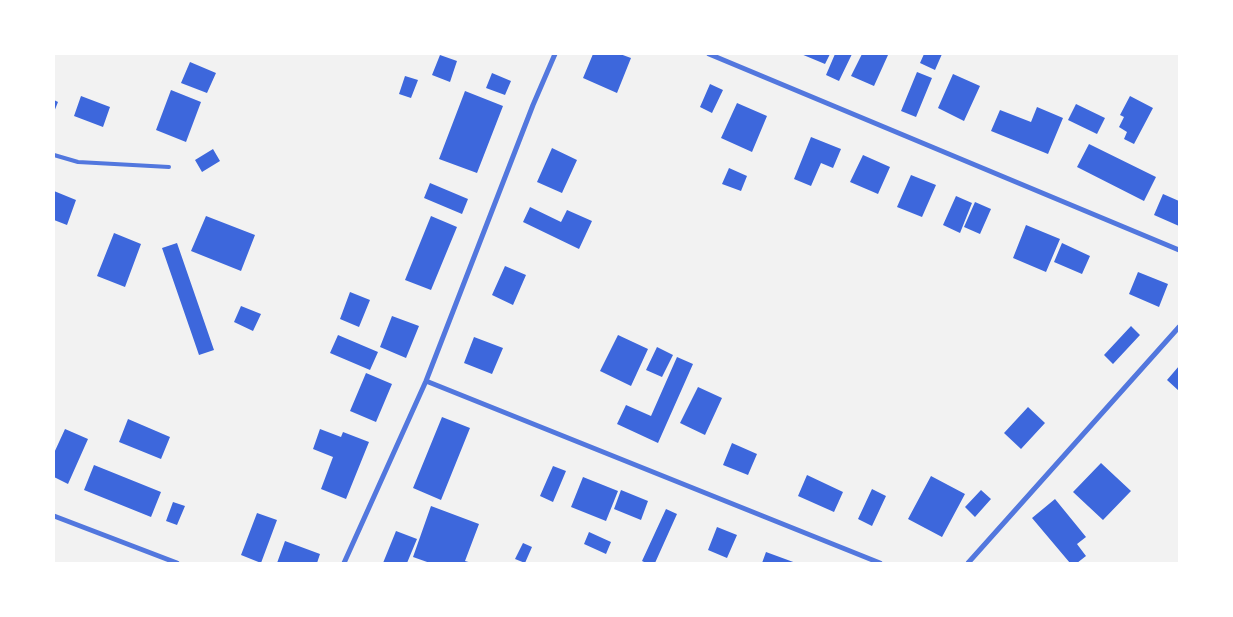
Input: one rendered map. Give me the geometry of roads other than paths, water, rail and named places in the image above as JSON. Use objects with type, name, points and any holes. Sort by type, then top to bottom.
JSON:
[{"type":"street","points":[[344,563],[426,381],[533,104],[555,54]]},
{"type":"street","points":[[708,54],[1179,250]]},
{"type":"street","points":[[968,563],[1179,327]]},
{"type":"street","points":[[426,381],[880,563]]},
{"type":"street","points":[[54,516],[177,563]]},
{"type":"lane","points":[[54,155],[78,162],[168,167]]}]
